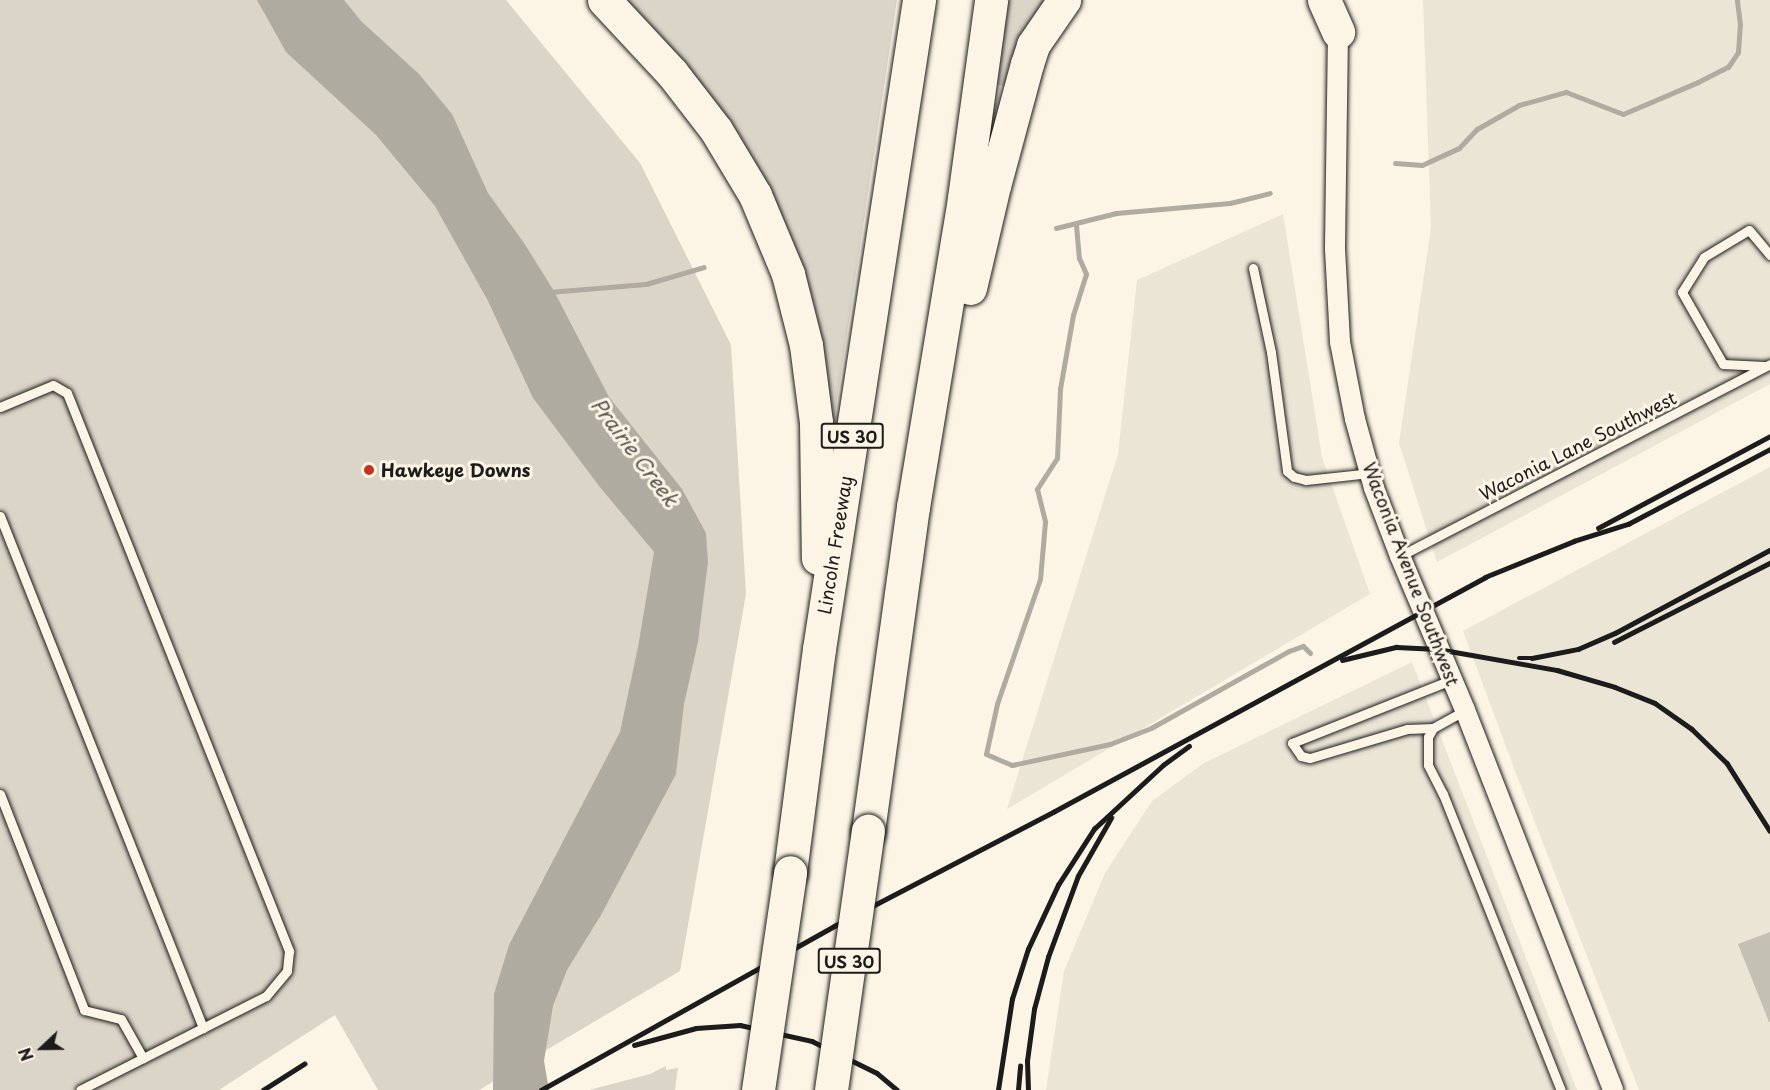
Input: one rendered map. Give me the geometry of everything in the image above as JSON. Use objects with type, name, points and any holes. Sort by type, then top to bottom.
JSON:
[{"type":"highway","points":[[604,0],[672,73],[716,130],[755,195],[788,274],[806,345],[816,422],[819,649]]},
{"type":"highway","name":"Lincoln Freeway","points":[[758,1090],[790,872],[819,649],[919,0]]},
{"type":"highway","name":"US 30","points":[[831,1090],[913,507],[964,198],[991,0]]},
{"type":"highway","points":[[913,507],[933,463],[994,186],[1027,64],[1043,28],[1064,0]]},
{"type":"highway","points":[[1324,0],[1338,32]]},
{"type":"street","name":"Waconia Avenue Southwest","points":[[1338,32],[1335,249],[1340,342],[1355,419],[1370,473],[1400,556],[1465,710],[1613,1090]]},
{"type":"lane","points":[[1768,365],[1723,364],[1682,292],[1704,257],[1749,230],[1770,255]]},
{"type":"lane","points":[[1252,268],[1271,352],[1287,471],[1294,477],[1306,480],[1370,473]]},
{"type":"lane","name":"Waconia Lane Southwest","points":[[1400,556],[1768,365]]},
{"type":"lane","points":[[0,407],[53,385],[66,393],[289,951],[287,972],[266,996],[80,1090]]},
{"type":"lane","points":[[0,516],[203,1028]]},
{"type":"lane","points":[[1451,680],[1292,743],[1301,756],[1310,758],[1407,729],[1433,728],[1465,710]]},
{"type":"lane","points":[[1433,728],[1428,737],[1428,765],[1443,794],[1560,1090]]},
{"type":"lane","points":[[0,794],[84,1010],[121,1018],[143,1058]]},
{"type":"shaded area","name":"Hawkeye Downs","points":[[0,0],[506,0],[640,163],[731,345],[746,594],[680,971],[479,1090],[378,1090],[335,1015],[219,1090],[0,1090]]},
{"type":"shaded area","points":[[624,0],[897,0],[833,427],[830,426],[792,247]]},
{"type":"shaded area","points":[[1008,0],[1046,0],[1014,52],[1004,86],[995,84]]},
{"type":"shaded area","points":[[1423,0],[1770,0],[1770,384],[1437,562],[1399,443],[1431,228]]},
{"type":"shaded area","points":[[1283,214],[1322,457],[1370,594],[1007,809],[1118,454],[1137,280]]},
{"type":"shaded area","points":[[1770,467],[1770,1090],[1639,1090],[1463,631]]},
{"type":"shaded area","points":[[1412,662],[1577,1090],[1046,1090],[1064,971],[1105,873],[1152,801],[1204,763]]},
{"type":"shaded area","points":[[666,1066],[666,1070],[678,1068],[675,1090],[589,1090],[650,1074]]},
{"type":"water","name":"Prairie Creek","points":[[257,0],[344,0],[361,21],[419,74],[452,114],[488,193],[524,243],[554,291],[609,397],[682,489],[706,533],[708,562],[698,642],[684,704],[676,774],[601,915],[567,970],[553,1006],[544,1061],[549,1090],[493,1090],[494,994],[509,945],[620,732],[638,647],[654,552],[599,486],[533,398],[488,301],[435,206],[376,135],[286,52]]},
{"type":"building","points":[[1770,932],[1770,1022],[1769,1022],[1738,944]]},
{"type":"waterway","points":[[1395,163],[1422,165],[1459,148],[1477,129],[1519,105],[1566,92],[1623,114],[1698,82],[1728,67],[1738,52],[1740,25],[1737,0]]},
{"type":"waterway","points":[[1056,228],[1116,213],[1230,203],[1270,193]]},
{"type":"waterway","points":[[1076,225],[1079,258],[1086,274],[1073,315],[1060,389],[1057,458],[1037,489],[1045,522],[1040,579],[997,704],[986,754],[1012,765],[1110,744],[1151,728],[1289,651],[1303,646],[1310,653]]},
{"type":"waterway","points":[[549,292],[646,284],[704,267]]},
{"type":"railway","points":[[1598,528],[1770,436]]},
{"type":"railway","points":[[541,1090],[834,926],[1053,812],[1485,577],[1574,541],[1628,524],[1770,449]]},
{"type":"railway","points":[[1519,658],[1532,658],[1578,649],[1615,633],[1770,550]]},
{"type":"railway","points":[[1614,642],[1770,563]]},
{"type":"railway","points":[[1342,660],[1396,647],[1438,649],[1557,670],[1615,687],[1655,703],[1692,729],[1727,763],[1770,831]]},
{"type":"railway","points":[[998,1090],[1012,999],[1028,949],[1058,885],[1094,829],[1163,765],[1189,746]]},
{"type":"railway","points":[[1028,1090],[1027,1061],[1034,1009],[1048,957],[1078,876],[1111,818]]},
{"type":"railway","points":[[634,1045],[696,1028],[740,1025],[812,1041],[877,1073],[897,1090]]},
{"type":"railway","points":[[263,1090],[304,1064]]},
{"type":"railway","points":[[1018,1090],[1020,1066]]},
{"type":"place","name":"Hawkeye Downs","points":[[369,470]]}]
